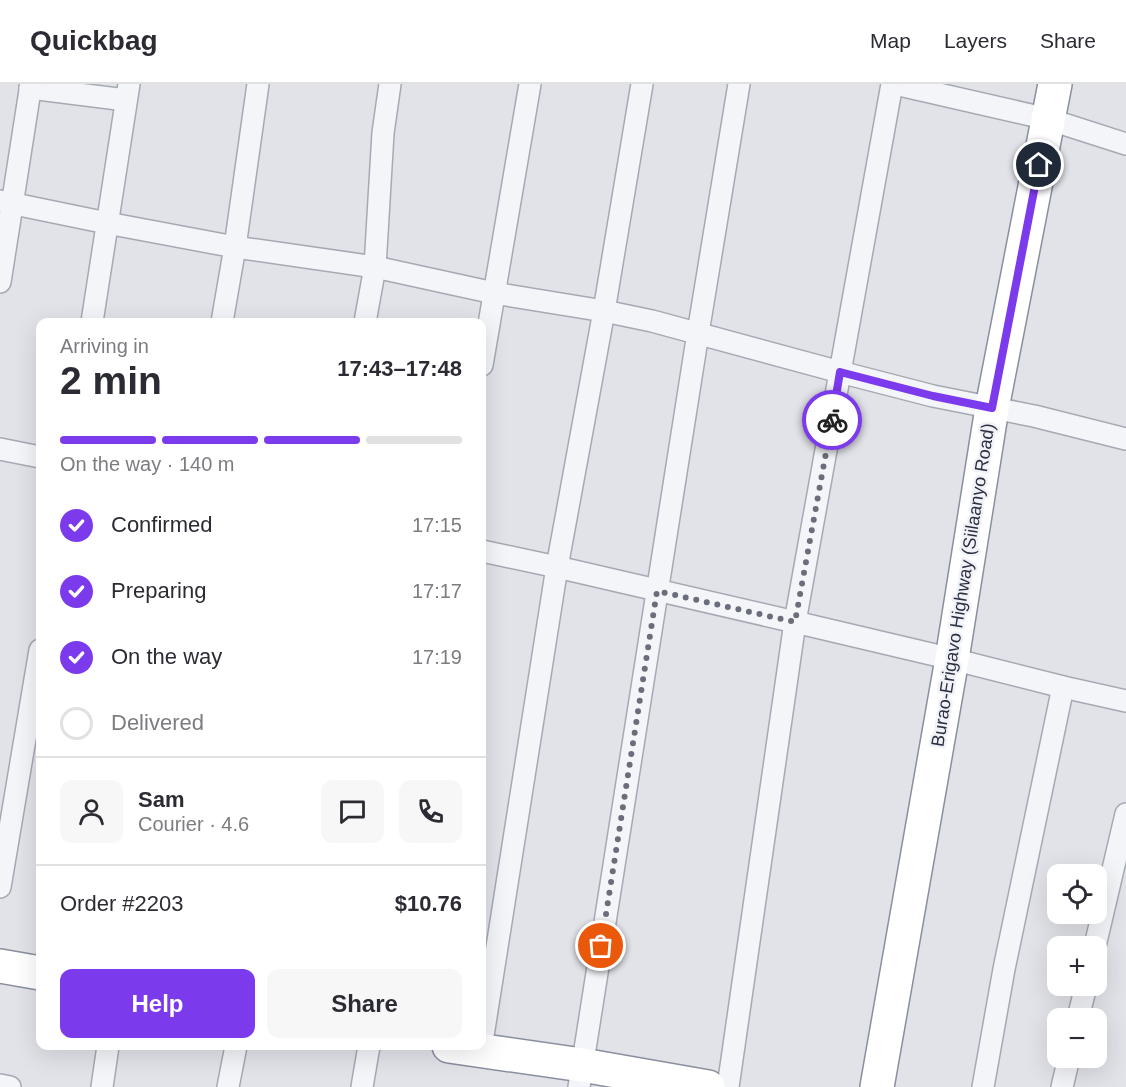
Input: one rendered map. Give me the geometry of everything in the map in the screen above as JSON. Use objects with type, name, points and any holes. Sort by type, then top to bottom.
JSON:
[{"type":"highway","name":"Burao-Erigavo Highway (Siilaanyo Road)","points":[[877,1087],[952,659],[992,408],[1055,84]]},
{"type":"highway","points":[[0,966],[36,972]]},
{"type":"highway","points":[[486,1050],[581,1076],[708,1087]]},
{"type":"street","points":[[223,318],[236,247],[258,84]]},
{"type":"street","points":[[366,318],[375,267],[383,133],[390,84]]},
{"type":"street","points":[[486,341],[530,84]]},
{"type":"street","points":[[486,972],[604,311],[642,84]]},
{"type":"street","points":[[581,1076],[739,84]]},
{"type":"street","points":[[728,1087],[795,622],[894,84],[1048,119],[1126,144]]},
{"type":"street","points":[[0,282],[6,202],[30,86],[127,92],[94,318]]},
{"type":"street","points":[[6,202],[236,247],[375,267],[494,293],[652,321],[933,396],[1034,416],[1126,439]]},
{"type":"street","points":[[0,449],[36,456]]},
{"type":"street","points":[[486,552],[795,622],[1126,701]]},
{"type":"street","points":[[0,887],[36,674]]},
{"type":"street","points":[[982,1087],[1004,969],[1063,687]]},
{"type":"street","points":[[1097,936],[1126,814]]},
{"type":"street","points":[[102,1087],[107,1050]]},
{"type":"street","points":[[228,1087],[235,1050]]},
{"type":"street","points":[[362,1087],[368,1050]]},
{"type":"street","points":[[1062,1087],[1067,1068]]},
{"type":"street","points":[[0,1085],[10,1087]]},
{"type":"way so far","points":[[601,946],[657,591],[795,622],[832,420]]},
{"type":"route","points":[[832,420],[840,372],[933,396],[992,408],[1039,165]]}]
